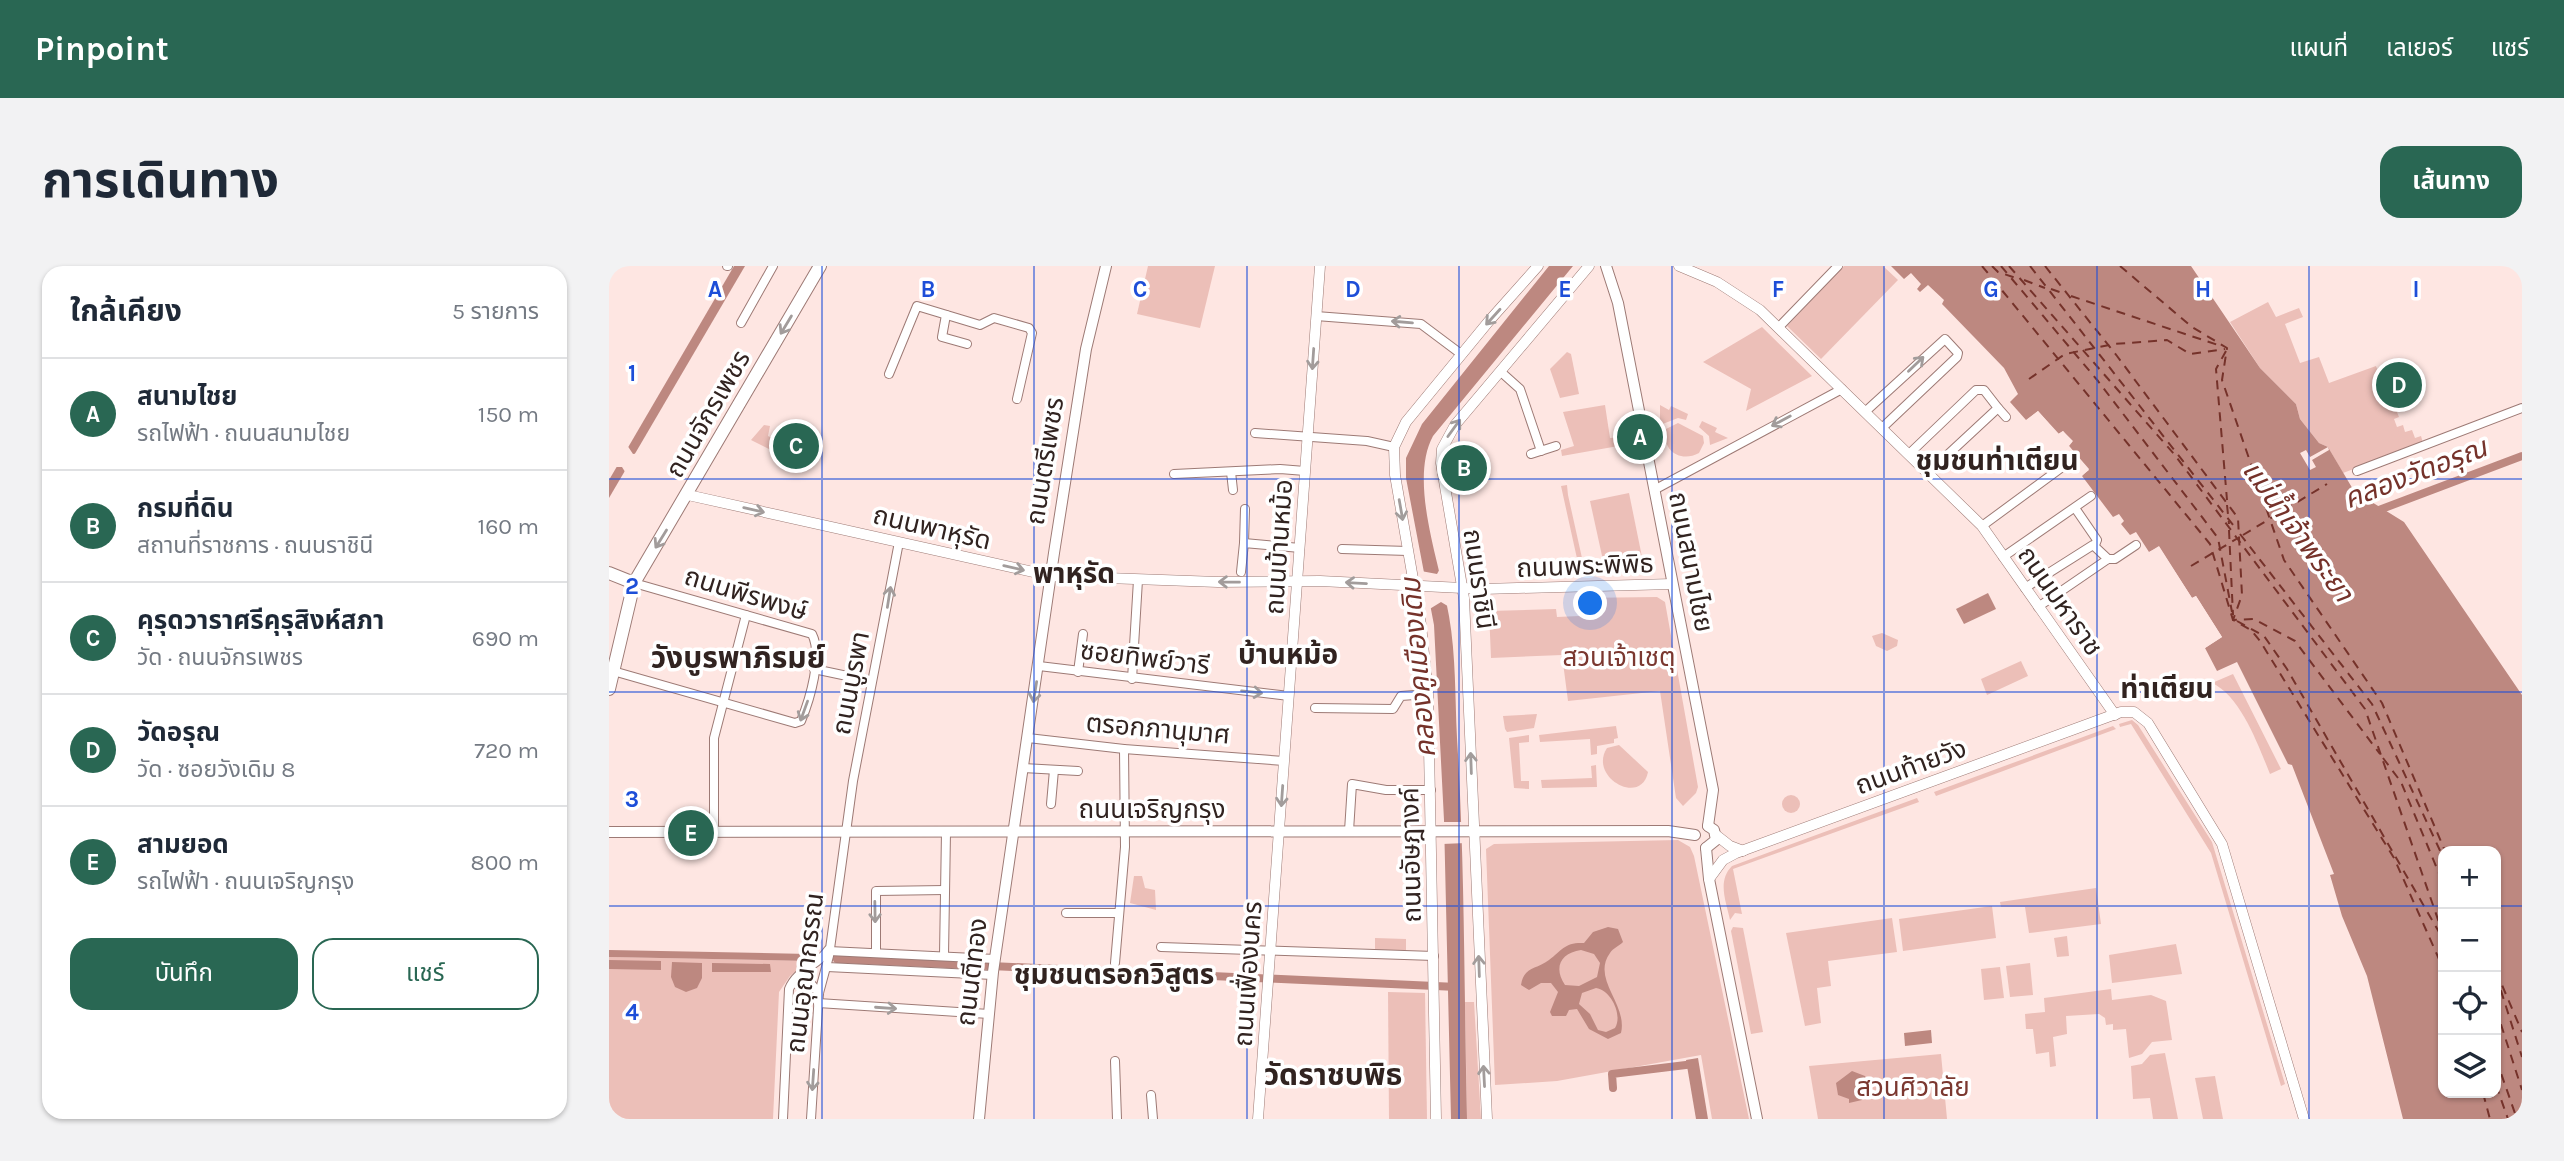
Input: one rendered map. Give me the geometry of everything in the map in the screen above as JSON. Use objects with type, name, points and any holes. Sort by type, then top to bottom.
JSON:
[{"type":"main road","name":"ถนนจักรเพชร","points":[[609,689],[634,583],[820,266]]},
{"type":"main road","name":"ถนนตรีเพชร","points":[[1013,832],[1086,349],[1106,266]]},
{"type":"main road","name":"ถนนสนามไชย","points":[[1606,266],[1618,303],[1713,790],[1709,826]]},
{"type":"main road","points":[[609,573],[634,583]]},
{"type":"main road","points":[[1709,826],[1719,838],[1706,848],[1696,842],[1695,835],[1698,829],[1709,826]]},
{"type":"main road","name":"ถนนเจริญกรุง","points":[[609,832],[1668,831],[1695,835]]},
{"type":"main road","name":"ถนนตีทอง","points":[[979,1119],[994,967],[1013,832]]},
{"type":"main road","points":[[1706,848],[1709,879],[1757,1119]]},
{"type":"street","points":[[741,323],[773,266]]},
{"type":"street","name":"ถนนบ้านหม้อ","points":[[1279,831],[1320,266]]},
{"type":"street","points":[[1255,433],[1308,436],[1394,447],[1406,422],[1538,266]]},
{"type":"street","name":"ถนนราชินี","points":[[1487,1119],[1469,831],[1462,589],[1443,487],[1442,449],[1455,425],[1589,266]]},
{"type":"street","name":"ถนนมหาราช","points":[[1679,266],[1740,296],[1779,327],[1982,526],[2115,715]]},
{"type":"street","points":[[1779,327],[1838,266]]},
{"type":"street","points":[[889,374],[917,306],[980,325],[994,318],[1032,330],[1017,400]]},
{"type":"street","points":[[946,315],[942,337],[967,344]]},
{"type":"street","points":[[1316,316],[1421,324],[1461,354]]},
{"type":"street","points":[[1866,411],[1945,339],[1958,353],[1957,357],[1882,428]]},
{"type":"street","points":[[1501,372],[1519,387],[1541,451]]},
{"type":"street","points":[[1654,490],[1842,389]]},
{"type":"street","points":[[1909,454],[1976,390],[1984,390],[2006,417]]},
{"type":"street","points":[[1928,473],[1998,408]]},
{"type":"street","points":[[2357,471],[2522,408]]},
{"type":"street","points":[[1531,454],[1556,446]]},
{"type":"street","name":"ถนนอัษฎางค์","points":[[1394,447],[1395,475],[1408,551],[1420,587],[1431,790],[1436,831],[1436,1119]]},
{"type":"street","points":[[1982,526],[2064,466]]},
{"type":"street","points":[[1174,474],[1305,471]]},
{"type":"street","points":[[1231,472],[1233,491]]},
{"type":"street","name":"ถนนพาหุรัด","points":[[688,495],[1051,576],[1420,587]]},
{"type":"street","points":[[2003,556],[2091,496]]},
{"type":"street","points":[[2025,588],[2095,545],[2097,540],[2075,508]]},
{"type":"street","points":[[1241,572],[1245,509]]},
{"type":"street","name":"ถนนบูรพา","points":[[844,832],[899,542]]},
{"type":"street","points":[[1244,543],[1300,548]]},
{"type":"street","points":[[2095,545],[2108,559]]},
{"type":"street","points":[[2038,607],[2108,559],[2115,559],[2136,545]]},
{"type":"street","points":[[1342,550],[1408,551]]},
{"type":"street","points":[[1132,679],[1138,580]]},
{"type":"street","name":"ถนนพีรพงษ์","points":[[613,671],[795,723],[801,721],[806,709],[816,652],[812,635],[634,583]]},
{"type":"street","name":"ถนนพระพิพิธ","points":[[1420,587],[1462,589],[1672,584]]},
{"type":"street","points":[[714,832],[714,738],[721,702],[746,615]]},
{"type":"street","points":[[1079,672],[1083,634]]},
{"type":"street","name":"ซอยทิพย์วารี","points":[[1039,666],[1289,696]]},
{"type":"street","points":[[814,669],[871,681]]},
{"type":"street","points":[[1315,708],[1392,709],[1401,695],[1427,694]]},
{"type":"street","points":[[2115,715],[2134,712],[2148,723],[2222,844],[2304,1119]]},
{"type":"street","name":"ถนนท้ายวัง","points":[[1709,879],[1723,860],[1743,850],[2115,715]]},
{"type":"street","name":"ตรอกภานุมาศ","points":[[1028,738],[1124,750],[1284,761]]},
{"type":"street","points":[[1115,963],[1123,832],[1124,750]]},
{"type":"street","points":[[1023,768],[1078,771]]},
{"type":"street","points":[[1051,804],[1054,770]]},
{"type":"street","points":[[1349,831],[1352,784],[1385,790],[1431,790]]},
{"type":"street","name":"ถนนเฟื่องนคร","points":[[1258,1119],[1279,831]]},
{"type":"street","name":"ถนนอุณากรรณ","points":[[811,1119],[819,993],[827,967],[844,832]]},
{"type":"street","points":[[943,955],[946,832]]},
{"type":"street","points":[[1719,838],[1743,850]]},
{"type":"street","points":[[876,953],[876,891],[944,890]]},
{"type":"street","points":[[1066,913],[1118,914]]},
{"type":"street","points":[[1161,947],[1434,956]]},
{"type":"street","points":[[783,1119],[789,989],[796,976],[820,961],[829,949],[943,955],[994,967]]},
{"type":"street","points":[[827,967],[994,967]]},
{"type":"street","points":[[789,989],[795,982],[808,980],[819,993]]},
{"type":"street","points":[[818,1003],[989,1014]]},
{"type":"street","points":[[1115,1061],[1117,1119]]},
{"type":"street","points":[[1151,1096],[1153,1119]]},
{"type":"green space","points":[[1148,266],[1215,266],[1200,328],[1137,314]]},
{"type":"green space","points":[[1844,266],[1883,266],[1898,280],[1821,359],[1787,326]]},
{"type":"green space","points":[[2268,302],[2276,317],[2299,308],[2303,317],[2285,324],[2300,363],[2319,357],[2329,383],[2376,366],[2383,385],[2392,382],[2404,409],[2397,412],[2399,417],[2394,419],[2397,427],[2403,425],[2405,432],[2412,430],[2415,438],[2421,436],[2423,443],[2343,473],[2328,447],[2319,443],[2300,419],[2296,404],[2260,368],[2230,322]]},
{"type":"green space","points":[[1762,327],[1812,376],[1746,411],[1751,389],[1703,362]]},
{"type":"green space","points":[[1567,352],[1571,354],[1579,394],[1560,398],[1550,369]]},
{"type":"green space","points":[[1605,405],[1610,438],[1623,437],[1624,445],[1562,456],[1561,450],[1574,446],[1563,412]]},
{"type":"green space","points":[[1660,405],[1669,410],[1671,406],[1688,414],[1686,420],[1678,418],[1660,425]]},
{"type":"green space","points":[[1702,421],[1717,428],[1715,432],[1728,438],[1710,445],[1709,436],[1699,427]]},
{"type":"green space","points":[[1678,423],[1703,436],[1704,443],[1699,453],[1686,457],[1669,449],[1665,437],[1666,429]]},
{"type":"green space","points":[[764,425],[770,426],[768,436],[779,441],[784,433],[787,435],[782,446],[785,451],[771,450],[751,440]]},
{"type":"green space","points":[[1567,485],[1584,567],[1573,567],[1578,563],[1561,486]]},
{"type":"green space","points":[[1629,493],[1642,557],[1604,565],[1590,501]]},
{"type":"green space","points":[[1650,565],[1645,572],[1614,573],[1614,567]]},
{"type":"green space","name":"สวนเจ้าเชตุ","points":[[1657,597],[1665,602],[1698,787],[1696,793],[1683,806],[1676,798],[1660,691],[1568,701],[1562,655],[1491,658],[1489,611],[1556,609],[1557,617],[1579,616],[1578,598]]},
{"type":"green space","points":[[1882,633],[1898,640],[1897,646],[1887,651],[1876,646],[1872,636]]},
{"type":"green space","points":[[2021,661],[2028,676],[1987,695],[1981,679]]},
{"type":"green space","points":[[2233,674],[2281,769],[2270,774],[2240,710],[2232,699],[2212,683]]},
{"type":"green space","points":[[1537,714],[1534,728],[1507,732],[1505,729],[1503,716]]},
{"type":"green space","points":[[2132,720],[2138,725],[2212,842],[2285,1084],[2281,1086],[2211,853],[2131,724],[2120,727],[2119,724]]},
{"type":"green space","points":[[1616,726],[1618,738],[1614,739],[1614,743],[1597,746],[1597,754],[1591,755],[1590,739],[1540,742],[1539,735]]},
{"type":"green space","points":[[2113,726],[2116,729],[1936,796],[1934,792]]},
{"type":"green space","points":[[1529,735],[1529,742],[1519,743],[1521,781],[1529,781],[1529,789],[1514,788],[1509,738]]},
{"type":"green space","points":[[1619,745],[1648,772],[1643,782],[1636,787],[1618,784],[1604,769],[1603,759],[1607,748]]},
{"type":"green space","points":[[1596,765],[1597,787],[1542,788],[1541,780],[1592,778],[1591,766]]},
{"type":"green space","points":[[1791,795],[1797,798],[1800,804],[1797,810],[1791,813],[1785,810],[1782,804],[1785,798]]},
{"type":"green space","points":[[1917,798],[1919,802],[1733,869],[1742,914],[1735,913],[1730,920],[1724,885],[1727,872],[1732,866]]},
{"type":"green space","points":[[1678,840],[1690,847],[1694,856],[1749,1119],[1712,1119],[1701,1055],[1557,1081],[1495,1085],[1486,849],[1494,844]]},
{"type":"green space","points":[[1134,876],[1142,876],[1145,888],[1155,890],[1156,910],[1130,903]]},
{"type":"green space","points":[[2096,888],[2101,924],[2029,933],[2025,907],[2001,907],[2000,902]]},
{"type":"green space","points":[[1992,906],[1996,938],[1903,951],[1899,919]]},
{"type":"green space","points":[[1892,918],[1897,952],[1828,961],[1831,986],[1817,988],[1821,1023],[1805,1026],[1786,933]]},
{"type":"green space","points":[[1733,927],[1743,928],[1763,1032],[1751,1034],[1731,931]]},
{"type":"green space","points":[[2067,936],[2069,956],[2057,957],[2054,938]]},
{"type":"green space","points":[[1375,938],[1406,939],[1406,951],[1375,950]]},
{"type":"green space","points":[[2176,944],[2182,974],[2112,983],[2109,955]]},
{"type":"green space","points":[[609,957],[808,961],[790,976],[779,992],[773,1119],[609,1119]]},
{"type":"green space","points":[[2030,963],[2033,995],[2010,997],[2006,966]]},
{"type":"green space","points":[[2000,967],[2004,998],[1984,1000],[1981,969]]},
{"type":"green space","points":[[2111,989],[2112,1000],[2151,995],[2166,1001],[2172,1040],[2152,1042],[2142,1054],[2129,1058],[2126,1029],[2113,1030],[2113,1024],[2106,1025],[2105,1018],[2099,1014],[2066,1016],[2067,1034],[2053,1037],[2056,1066],[2050,1067],[2049,1052],[2036,1054],[2033,1029],[2026,1029],[2025,1014],[2045,1012],[2044,998]]},
{"type":"green space","points":[[1388,992],[1425,993],[1427,1119],[1389,1119]]},
{"type":"green space","points":[[1465,1002],[1474,1002],[1481,1119],[1467,1119]]},
{"type":"green space","points":[[2165,1053],[2178,1119],[2153,1119],[2150,1098],[2133,1099],[2131,1066],[2142,1064],[2150,1055]]},
{"type":"green space","name":"สวนศิวาลัย","points":[[1941,1054],[1947,1119],[1818,1119],[1809,1066]]},
{"type":"green space","points":[[2215,1076],[2223,1119],[2203,1119],[2195,1078]]},
{"type":"water","points":[[734,266],[745,266],[609,498],[609,480]]},
{"type":"water","points":[[1549,266],[1573,266],[1433,436],[1426,455],[1425,500],[1453,646],[1462,833],[1467,1119],[1451,1119],[1444,820],[1434,625],[1406,478],[1406,458],[1422,424]]},
{"type":"water","name":"แม่น้ำเจ้าพระยา","points":[[1891,266],[2191,266],[2260,368],[2296,404],[2300,419],[2319,443],[2328,447],[2354,491],[2404,522],[2522,695],[2522,1119],[2403,1119],[2367,976],[2342,916],[2330,875],[2334,874],[2292,765],[2288,764],[2237,662],[2217,671],[2205,648],[2222,637],[2196,596],[2192,598],[2159,547],[2149,552],[2136,532],[2130,535],[2121,524],[2124,521],[2119,514],[2113,517],[2082,476],[2089,469],[2068,445],[2072,442],[2063,431],[2059,434],[2038,411],[2026,420],[2010,402],[2018,394],[2004,368],[1942,304],[1944,300],[1928,285],[1920,292],[1917,289],[1921,284],[1911,273],[1904,279]]},
{"type":"water","points":[[1988,593],[1996,609],[1964,624],[1956,609]]},
{"type":"water","points":[[1608,927],[1618,929],[1623,942],[1611,951],[1605,963],[1607,982],[1622,1022],[1621,1033],[1608,1039],[1589,1029],[1577,1009],[1569,1010],[1566,1016],[1552,1016],[1550,1012],[1558,992],[1551,983],[1541,983],[1529,990],[1521,985],[1528,971],[1568,945],[1584,943],[1593,932]],"holes":[[[1581,950],[1594,954],[1600,963],[1597,977],[1579,986],[1565,985],[1561,978],[1561,962],[1568,954]],[[1596,988],[1611,998],[1618,1017],[1615,1028],[1606,1032],[1598,1030],[1590,1014],[1579,1004],[1582,993]]]},
{"type":"water","points":[[609,950],[809,954],[808,961],[609,957]]},
{"type":"water","points":[[609,960],[661,961],[661,970],[609,969]]},
{"type":"water","points":[[672,962],[702,963],[702,978],[697,988],[686,992],[675,987],[671,977]]},
{"type":"water","points":[[712,963],[770,964],[771,972],[712,972]]},
{"type":"water","points":[[1931,1030],[1932,1043],[1905,1046],[1904,1033]]},
{"type":"water","points":[[1698,1058],[1708,1119],[1696,1119],[1686,1060]]},
{"type":"water","points":[[1852,1071],[1865,1076],[1869,1087],[1862,1100],[1849,1103],[1849,1099],[1838,1095],[1836,1083]]},
{"type":"pier","points":[[2038,411],[2058,434],[2063,431],[2073,441],[2069,446],[2089,470],[2080,477],[2079,474],[2084,469],[2065,447],[2068,441],[2062,436],[2056,437],[2038,416],[2028,423],[2024,422]]},
{"type":"pier","points":[[627,445],[633,454],[641,453],[627,475],[622,467],[613,467]]},
{"type":"pier","points":[[2328,447],[2329,450],[2312,460],[2316,467],[2310,470],[2300,453],[2306,450],[2310,457]]},
{"type":"pier","points":[[2159,546],[2192,598],[2196,596],[2222,637],[2205,648],[2203,645],[2218,636],[2195,601],[2189,600],[2158,551],[2150,556],[2146,554]]},
{"type":"pier","points":[[1442,565],[1451,608],[1441,602],[1428,610],[1421,571],[1437,574]]},
{"type":"pier","points":[[1442,822],[1466,822],[1466,843],[1442,844]]},
{"type":"waterway","name":"คลองวัดอรุณ","points":[[2371,513],[2522,456]]},
{"type":"waterway","points":[[837,959],[1457,987]]},
{"type":"waterway","points":[[1613,1088],[1612,1074],[1694,1064]]},
{"type":"ferry route","points":[[1982,266],[2210,544],[2233,620],[2251,630],[2260,641],[2394,858],[2438,957]]},
{"type":"ferry route","points":[[1992,266],[1998,272],[2019,279]]},
{"type":"ferry route","points":[[2001,266],[2098,381],[2218,538],[2232,612]]},
{"type":"ferry route","points":[[2009,266],[2174,454],[2365,709],[2438,920]]},
{"type":"ferry route","points":[[2030,266],[2237,530]]},
{"type":"ferry route","points":[[2045,266],[2117,356],[2238,518],[2242,595],[2233,620],[2254,619],[2295,641],[2380,754]]},
{"type":"ferry route","points":[[2120,266],[2192,327],[2227,348],[2222,380],[2284,560],[2382,703],[2443,846]]},
{"type":"ferry route","points":[[2024,280],[2045,288]]},
{"type":"ferry route","points":[[2051,289],[2065,294]]},
{"type":"ferry route","points":[[2071,296],[2221,346]]},
{"type":"ferry route","points":[[2029,379],[2065,354],[2114,344],[2167,340],[2190,354],[2225,349]]},
{"type":"ferry route","points":[[2226,351],[2216,369],[2227,500]]},
{"type":"ferry route","points":[[2243,535],[2327,484]]},
{"type":"ferry route","points":[[2227,505],[2229,524]]},
{"type":"ferry route","points":[[2229,530],[2233,615]]},
{"type":"ferry route","points":[[2240,534],[2372,704],[2438,846]]},
{"type":"ferry route","points":[[2191,566],[2238,538]]},
{"type":"ferry route","points":[[2237,621],[2264,636],[2287,669],[2438,930]]},
{"type":"ferry route","points":[[2383,758],[2401,782],[2438,871]]},
{"type":"ferry route","points":[[2496,972],[2522,1032]]},
{"type":"ferry route","points":[[2501,991],[2522,1057]]},
{"type":"ferry route","points":[[2501,1025],[2522,1090]]},
{"type":"ferry route","points":[[2501,1073],[2517,1119]]},
{"type":"ferry route","points":[[2484,1098],[2490,1119]]},
{"type":"ferry route","points":[[2501,1098],[2508,1119]]},
{"type":"place","name":"วัดอรุณ","points":[[2399,385]]},
{"type":"place","name":"สนามไชย","points":[[1640,437]]},
{"type":"place","name":"คุรุดวาราศรีคุรุสิงห์สภา","points":[[796,446]]},
{"type":"place","name":"กรมที่ดิน","points":[[1464,468]]},
{"type":"place","name":"สามยอด","points":[[691,833]]},
{"type":"district","name":"ชุมชนท่าเตียน","points":[[1997,460]]},
{"type":"district","name":"พาหุรัด","points":[[1074,573]]},
{"type":"district","name":"บ้านหม้อ","points":[[1288,654]]},
{"type":"district","name":"วังบูรพาภิรมย์","points":[[738,658]]},
{"type":"district","name":"ท่าเตียน","points":[[2167,688]]},
{"type":"district","name":"ชุมชนตรอกวิสูตร","points":[[1114,974]]},
{"type":"district","name":"วัดราชบพิธ","points":[[1333,1075]]},
{"type":"water label","name":"คลองคูเมืองเดิม","points":[[1418,668]]}]
